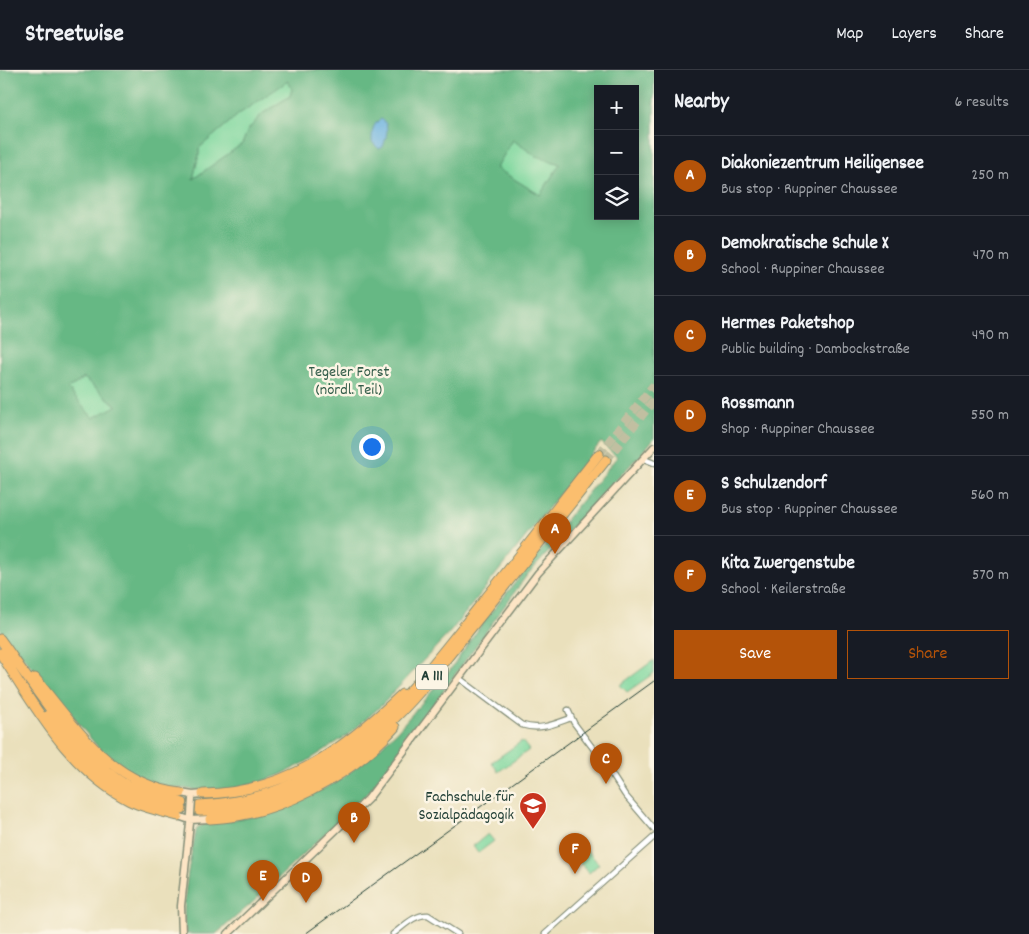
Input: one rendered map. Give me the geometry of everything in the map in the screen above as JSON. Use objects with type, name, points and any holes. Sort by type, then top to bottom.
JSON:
[{"type":"highway","name":"A 111","points":[[603,457],[470,629],[406,708],[377,736],[344,761],[311,782],[269,800],[232,809],[194,807],[230,803],[262,795],[299,781],[336,760],[375,729],[394,710],[441,655],[603,457]]},
{"type":"highway","points":[[210,819],[247,814],[280,804],[317,787],[362,760],[382,741],[424,693],[446,666],[470,629]]},
{"type":"highway","points":[[0,638],[90,745],[101,755],[120,771],[139,781],[161,789],[181,793]]},
{"type":"highway","points":[[0,638],[66,728],[102,767],[121,782],[181,810]]},
{"type":"highway","points":[[0,652],[60,732],[96,770],[131,793],[181,810]]},
{"type":"highway","points":[[203,794],[230,793],[266,785],[288,777],[319,760],[368,725],[441,655]]},
{"type":"street","points":[[228,934],[368,799],[538,573],[654,447]]},
{"type":"street","points":[[644,459],[654,463]]},
{"type":"street","points":[[459,678],[522,725],[532,729],[571,718]]},
{"type":"street","points":[[568,710],[571,718],[625,795],[654,829]]},
{"type":"street","points":[[181,793],[194,807],[210,819]]},
{"type":"street","points":[[182,934],[181,906],[194,807],[203,794]]},
{"type":"street","points":[[181,810],[194,807]]},
{"type":"street","points":[[545,934],[654,837]]},
{"type":"street","points":[[393,934],[415,918],[423,915],[428,915],[458,934]]},
{"type":"green space","name":"Tegeler Forst (nördl. Teil)","points":[[0,70],[654,70],[654,438],[638,459],[527,575],[374,787],[251,904],[216,934],[186,934],[184,911],[186,883],[198,827],[208,823],[257,816],[277,809],[335,783],[371,756],[398,730],[448,673],[484,621],[617,457],[601,442],[451,631],[381,706],[348,735],[306,762],[280,775],[254,784],[227,790],[195,790],[169,787],[151,782],[123,768],[101,751],[0,629]],"holes":[[[288,81],[292,89],[290,96],[262,114],[248,130],[242,144],[193,179],[199,148],[239,114]],[[513,140],[536,156],[560,164],[540,195],[496,168]],[[84,378],[116,405],[116,406],[93,418],[68,389]]]},
{"type":"green space","points":[[287,81],[292,89],[290,96],[262,114],[248,130],[242,144],[193,179],[199,148],[239,114]]},
{"type":"green space","points":[[513,140],[536,156],[560,164],[540,195],[496,168]]},
{"type":"green space","points":[[84,378],[117,406],[93,418],[68,389]]},
{"type":"green space","points":[[654,660],[654,673],[627,692],[620,685]]},
{"type":"green space","points":[[522,741],[529,750],[498,772],[492,762]]},
{"type":"green space","points":[[488,834],[494,841],[478,853],[473,846]]},
{"type":"green space","points":[[580,843],[599,864],[589,873],[570,852]]},
{"type":"water","points":[[381,119],[386,124],[387,132],[383,147],[379,149],[372,142],[372,135],[374,126]]},
{"type":"tunnel","points":[[599,454],[654,385]]},
{"type":"tunnel","points":[[606,460],[654,400]]},
{"type":"tram line","points":[[305,934],[654,681]]},
{"type":"place","name":"Diakoniezentrum Heiligensee","points":[[555,554]]},
{"type":"place","name":"Hermes Paketshop","points":[[606,784]]},
{"type":"place","name":"Fachschule für Sozialpädagogik","points":[[533,830]]},
{"type":"place","name":"Demokratische Schule X","points":[[354,843]]},
{"type":"place","name":"Kita Zwergenstube","points":[[575,874]]},
{"type":"place","name":"S Schulzendorf","points":[[263,901]]},
{"type":"place","name":"Rossmann","points":[[306,903]]}]
